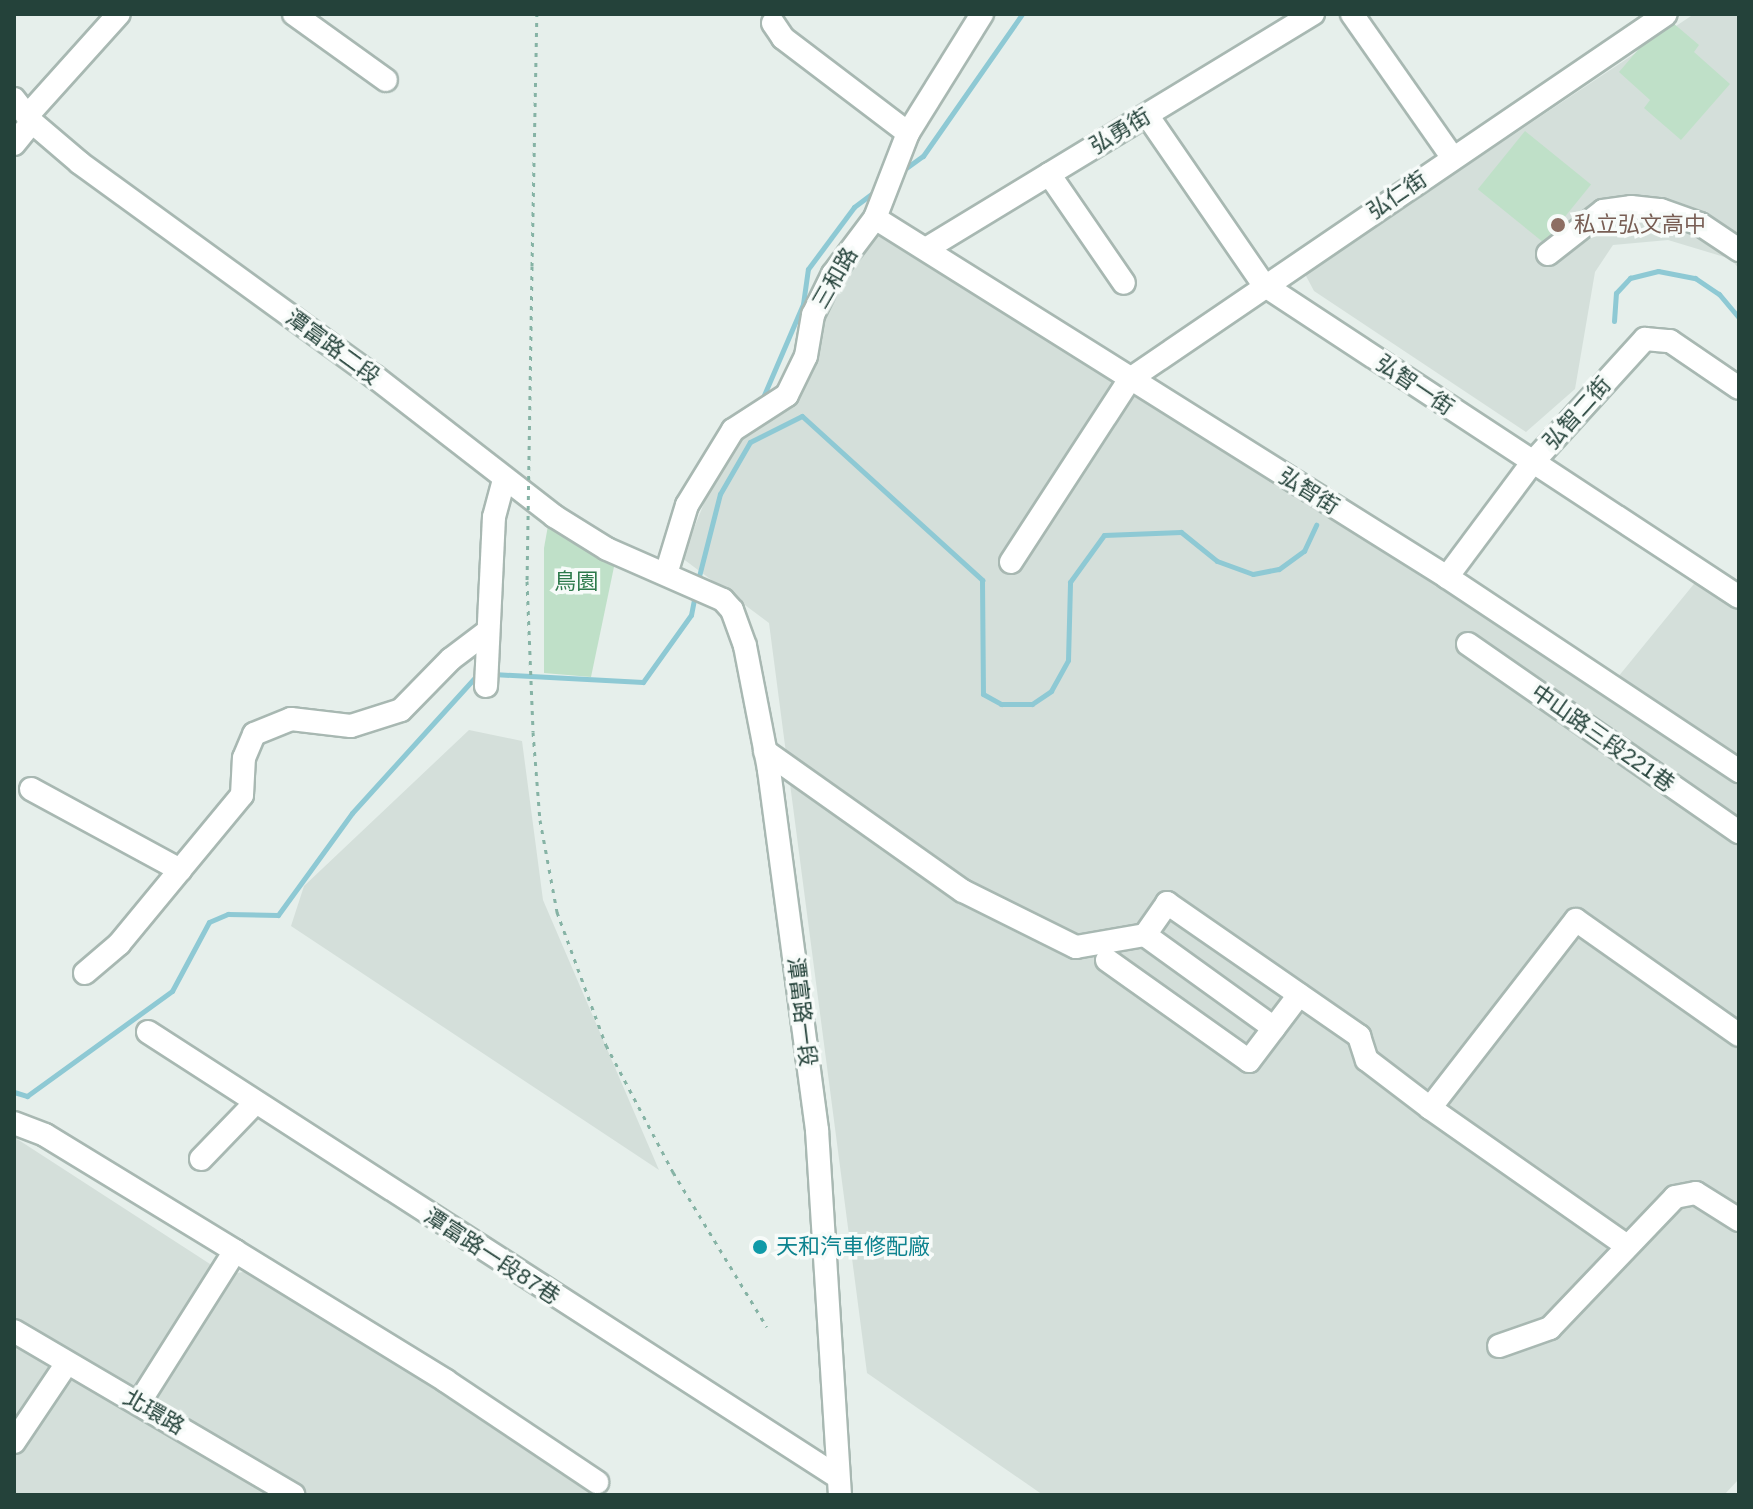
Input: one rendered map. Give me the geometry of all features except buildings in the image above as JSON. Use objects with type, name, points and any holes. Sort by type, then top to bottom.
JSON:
[{"type":"street","points":[[14,144],[24,113],[119,14]]},
{"type":"street","points":[[294,14],[386,80]]},
{"type":"street","name":"三和路","points":[[674,577],[687,505],[733,430],[787,395],[806,356],[813,315],[827,288],[875,218],[908,133],[982,14]]},
{"type":"street","name":"弘勇街","points":[[926,249],[1313,14]]},
{"type":"street","points":[[1352,14],[1453,158]]},
{"type":"street","name":"弘仁街","points":[[1130,379],[1666,14]]},
{"type":"street","points":[[773,23],[783,38],[908,133]]},
{"type":"street","name":"潭富路二段","points":[[24,113],[504,479],[607,549],[674,577]]},
{"type":"street","name":"弘智一街","points":[[1147,115],[1264,285],[1739,597]]},
{"type":"street","points":[[1049,174],[1124,283]]},
{"type":"street","points":[[1548,254],[1603,211],[1631,207],[1661,210],[1700,224],[1739,250]]},
{"type":"street","name":"弘智街","points":[[875,218],[1447,577],[1739,771]]},
{"type":"street","name":"弘智二街","points":[[1447,577],[1532,463],[1645,339],[1670,341],[1739,388]]},
{"type":"street","points":[[1011,562],[1130,379]]},
{"type":"street","points":[[486,684],[494,517],[504,479]]},
{"type":"street","name":"潭富路一段","points":[[674,577],[723,600],[738,623],[765,751],[817,1130],[839,1486]]},
{"type":"street","points":[[85,973],[119,944],[242,795],[244,758],[254,734],[291,719],[351,726],[401,710],[451,659],[488,640]]},
{"type":"street","name":"中山路三段221巷","points":[[1468,644],[1739,832]]},
{"type":"street","points":[[765,751],[963,891],[1076,947],[1145,935],[1167,903],[1359,1036],[1367,1060],[1627,1246]]},
{"type":"street","points":[[31,789],[180,870]]},
{"type":"street","points":[[1430,1108],[1576,920],[1739,1035]]},
{"type":"street","points":[[1145,935],[1274,1028]]},
{"type":"street","points":[[1107,960],[1249,1061],[1299,995]]},
{"type":"street","name":"潭富路一段87巷","points":[[148,1032],[839,1486]]},
{"type":"street","points":[[201,1159],[255,1103]]},
{"type":"street","points":[[14,1123],[45,1135],[235,1251],[446,1381],[597,1482]]},
{"type":"street","points":[[1499,1346],[1550,1328],[1675,1197],[1696,1193],[1739,1220]]},
{"type":"street","points":[[139,1403],[235,1251]]},
{"type":"street","name":"北環路","points":[[14,1331],[293,1495]]},
{"type":"street","points":[[14,1442],[67,1363]]},
{"type":"path","points":[[537,14],[527,581],[540,820],[557,912],[606,1045],[673,1172],[767,1327]]},
{"type":"shaded area","name":"私立弘文高中","points":[[1694,14],[1739,14],[1739,269],[1731,259],[1668,240],[1613,245],[1595,272],[1575,389],[1526,432],[1314,291],[1305,274]]},
{"type":"shaded area","points":[[875,232],[1609,688],[1698,579],[1739,607],[1739,1479],[1724,1495],[1043,1495],[867,1373],[769,623],[682,558],[727,446],[802,393],[835,286]]},
{"type":"shaded area","points":[[469,730],[522,741],[543,900],[659,1170],[291,926],[304,886]]},
{"type":"shaded area","points":[[14,1137],[227,1275],[253,1270],[609,1495],[14,1495]]},
{"type":"green space","points":[[1666,17],[1699,45],[1694,52],[1730,84],[1681,140],[1644,108],[1650,100],[1619,72]]},
{"type":"green space","points":[[1525,131],[1591,184],[1544,243],[1478,189]]},
{"type":"green space","name":"鳥園","points":[[549,520],[615,562],[591,677],[544,673],[544,548]]},
{"type":"waterway","points":[[902,171],[923,156],[1022,14]]},
{"type":"waterway","points":[[761,402],[803,304],[808,269],[854,207],[878,189]]},
{"type":"waterway","points":[[1614,321],[1616,293],[1630,278],[1658,271],[1695,278],[1719,294],[1739,318]]},
{"type":"waterway","points":[[697,584],[720,494],[750,442],[802,416],[982,580],[983,694],[1001,704],[1032,704],[1051,691],[1068,660],[1070,582],[1104,535],[1181,532],[1217,561],[1253,574],[1279,569],[1304,551],[1316,525]]},
{"type":"waterway","points":[[493,674],[643,682],[691,615],[695,594]]},
{"type":"waterway","points":[[14,1092],[27,1096],[172,991],[209,922],[228,914],[278,915],[352,813],[479,673]]},
{"type":"place","name":"私立弘文高中","points":[[1558,225]]},
{"type":"place","name":"天和汽車修配廠","points":[[760,1247]]}]
